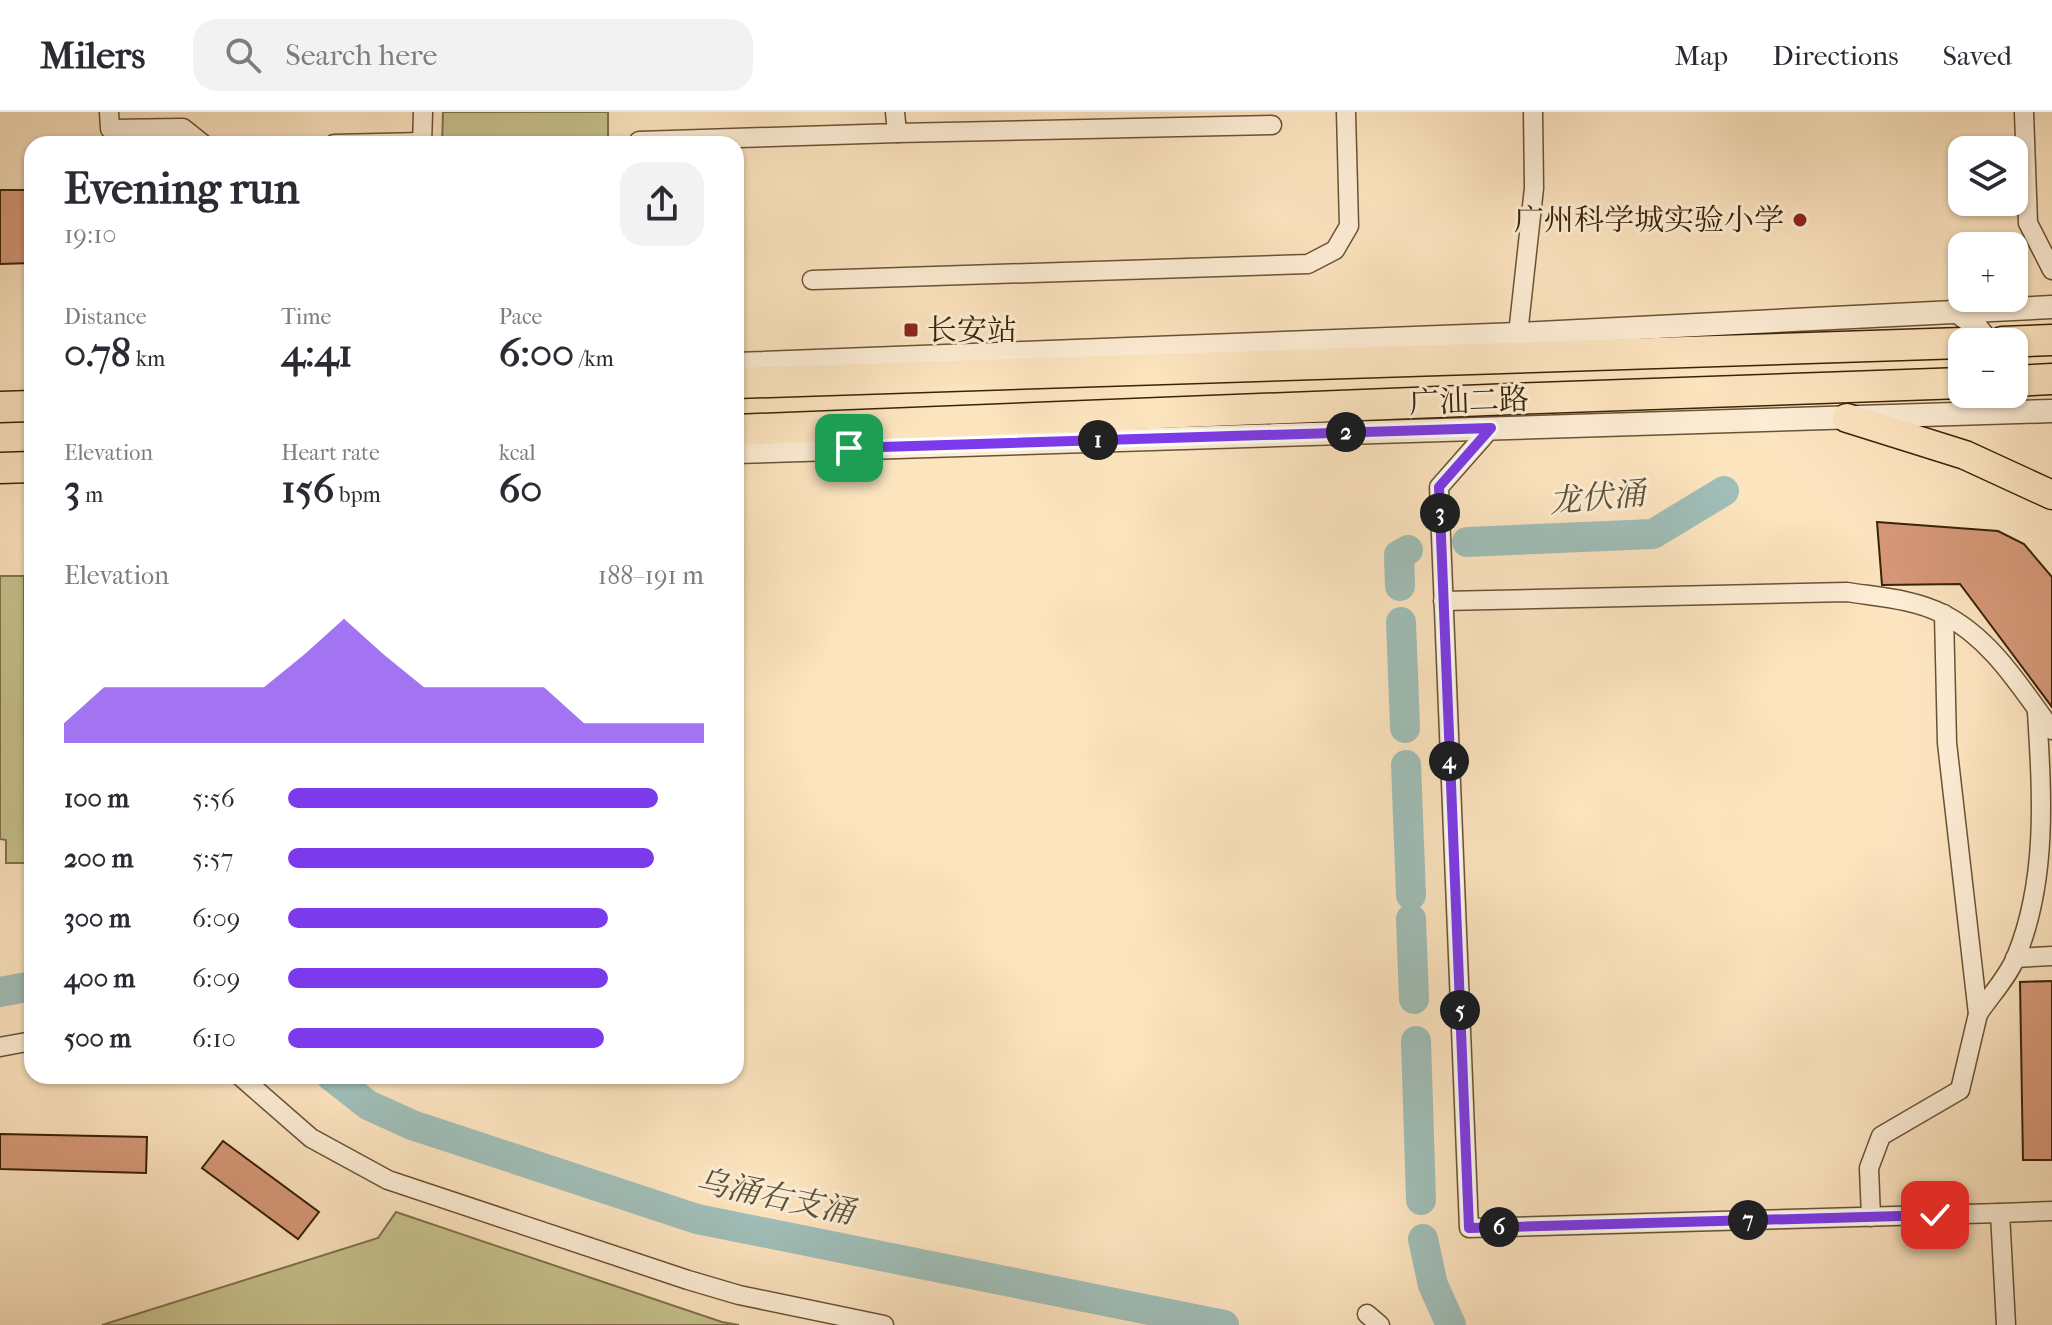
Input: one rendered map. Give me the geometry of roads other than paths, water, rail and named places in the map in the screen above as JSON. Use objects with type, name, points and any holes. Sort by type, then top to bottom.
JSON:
[{"type":"highway","points":[[2028,341],[2052,340]]},
{"type":"highway","name":"广汕二路","points":[[744,383],[1948,344]]},
{"type":"highway","points":[[2028,380],[2052,379]]},
{"type":"highway","name":"广汕二路","points":[[744,430],[1948,383]]},
{"type":"highway","points":[[0,407],[24,406]]},
{"type":"highway","points":[[0,468],[24,467]]},
{"type":"main road","points":[[1847,418],[1965,455],[2052,495]]},
{"type":"street","points":[[422,136],[423,112]]},
{"type":"street","points":[[895,112],[897,133]]},
{"type":"street","points":[[812,280],[1308,264],[1335,250],[1349,226],[1346,112]]},
{"type":"street","points":[[1518,334],[1534,188],[1533,112]]},
{"type":"street","points":[[2024,112],[2028,223],[2052,270]]},
{"type":"street","points":[[110,120],[183,128],[193,136]]},
{"type":"street","points":[[744,138],[1272,125]]},
{"type":"street","points":[[2028,308],[2052,307]]},
{"type":"street","points":[[744,364],[1518,334],[1948,310]]},
{"type":"street","points":[[1958,312],[1977,328]]},
{"type":"street","points":[[1961,413],[1970,408]]},
{"type":"street","points":[[744,452],[2052,411]]},
{"type":"street","points":[[1491,428],[1439,487],[1469,1228],[2052,1211]]},
{"type":"street","points":[[1443,601],[1847,592],[1912,603],[1944,614],[1995,653],[2052,730]]},
{"type":"street","points":[[1871,1217],[1869,1168],[1881,1136],[1960,1090],[1978,1014],[1947,743],[1944,614]]},
{"type":"street","points":[[1978,1014],[2015,958],[2035,888],[2043,815],[2037,712]]},
{"type":"street","points":[[2015,958],[2052,956]]},
{"type":"street","points":[[0,1047],[24,1042]]},
{"type":"street","points":[[249,1084],[311,1138],[388,1180],[700,1284],[884,1325]]},
{"type":"street","points":[[2000,1213],[2006,1325]]},
{"type":"waterway","name":"龙伏涌","points":[[1467,542],[1653,534],[1724,491]]},
{"type":"waterway","name":"龙伏涌","points":[[1400,586],[1399,555],[1408,550]]},
{"type":"waterway","name":"龙伏涌","points":[[1401,622],[1405,728]]},
{"type":"waterway","name":"龙伏涌","points":[[1406,765],[1411,895]]},
{"type":"waterway","name":"龙伏涌","points":[[1411,919],[1414,999]]},
{"type":"waterway","name":"乌涌右支涌","points":[[0,992],[24,988]]},
{"type":"waterway","name":"龙伏涌","points":[[1416,1041],[1421,1200]]},
{"type":"waterway","name":"乌涌右支涌","points":[[341,1084],[368,1105],[412,1125],[697,1219],[1224,1325]]},
{"type":"waterway","name":"龙伏涌","points":[[1423,1239],[1433,1285],[1451,1325]]},
{"type":"place","name":"广州科学城实验小学","points":[[1800,220]]},
{"type":"place","name":"长安站","points":[[911,330]]}]
